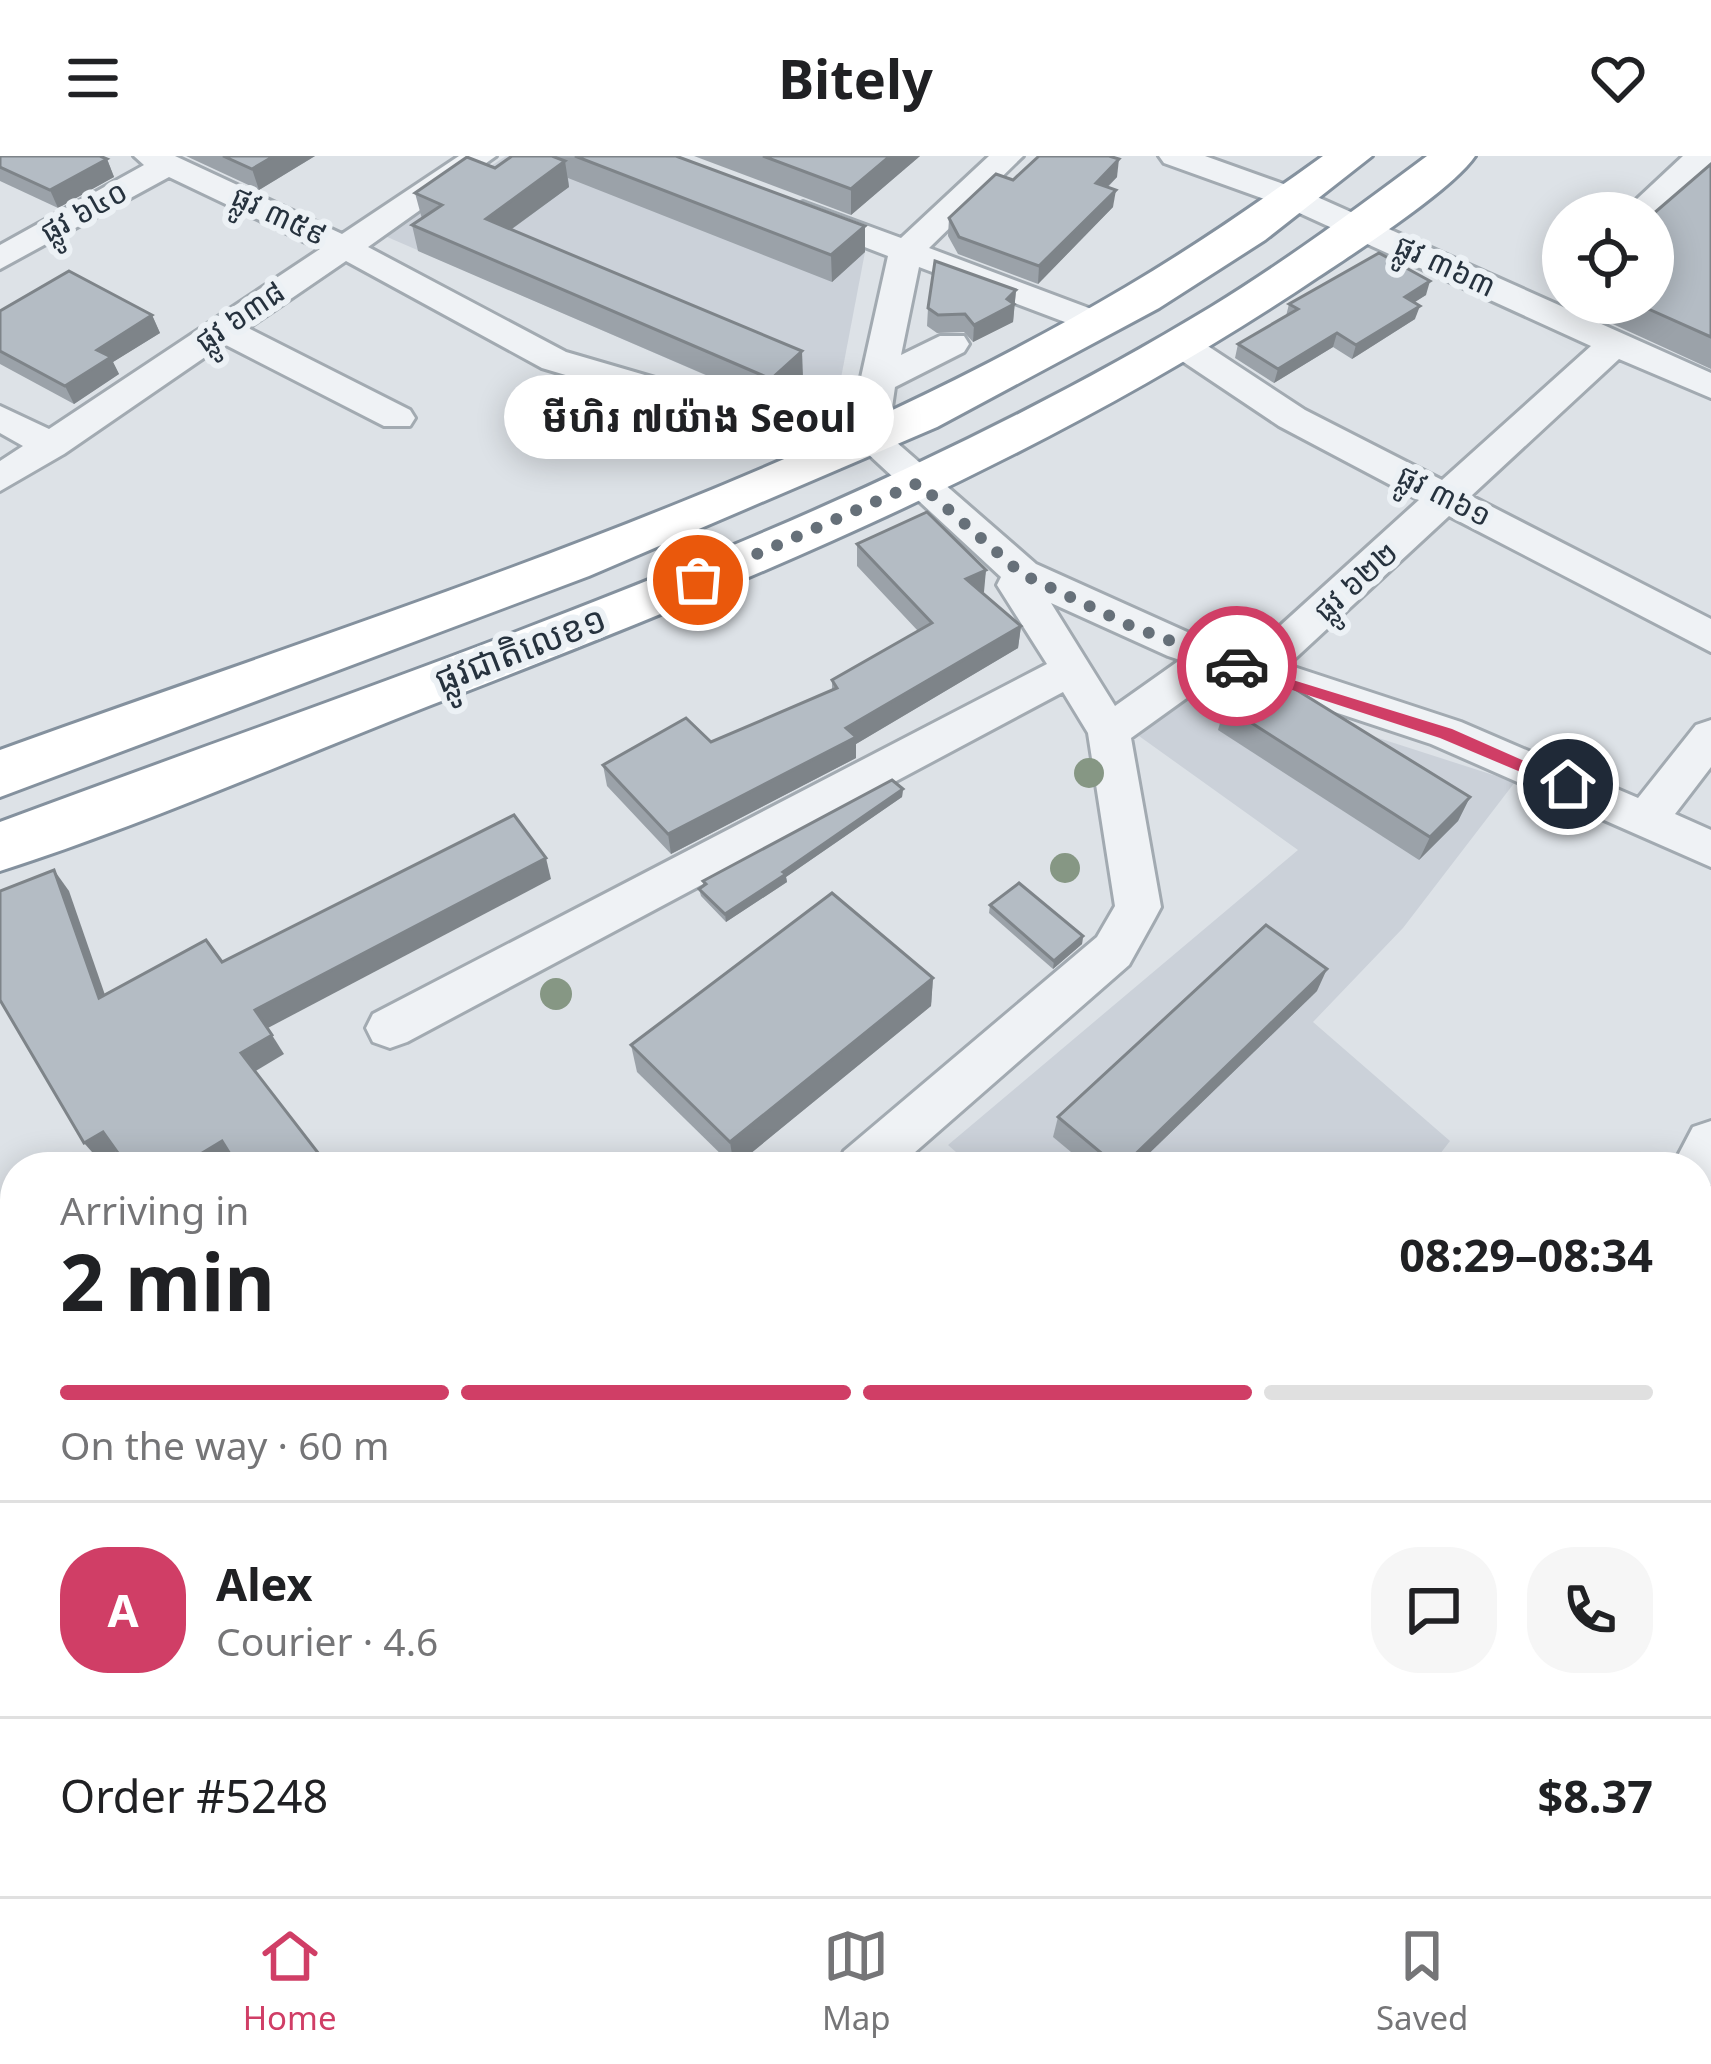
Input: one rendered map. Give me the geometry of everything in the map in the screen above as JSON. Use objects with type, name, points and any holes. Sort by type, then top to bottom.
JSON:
[{"type":"highway","name":"ផ្លូវជាតិលេខ១","points":[[0,773],[610,549],[820,462],[1178,278],[1351,156]]},
{"type":"highway","name":"ផ្លូវជាតិលេខ១","points":[[0,848],[654,598],[918,483],[1182,345],[1290,280],[1454,156]]},
{"type":"street","name":"ផ្លូវ ៦៣៨","points":[[0,479],[480,156]]},
{"type":"street","points":[[1007,156],[906,251],[870,439],[1022,574],[1131,626],[1255,672],[1446,733],[1711,849]]},
{"type":"street","name":"ផ្លូវ ៣៦៣","points":[[1175,156],[1295,199],[1711,387]]},
{"type":"street","points":[[1660,192],[1697,157]]},
{"type":"street","name":"ផ្លូវ ៣៥៩","points":[[159,160],[344,246],[554,360],[690,400],[776,436],[820,462]]},
{"type":"street","name":"ផ្លូវ ៦៤០","points":[[0,259],[159,160]]},
{"type":"street","points":[[779,203],[906,251],[1016,305],[1098,323]]},
{"type":"street","points":[[1534,307],[1542,300]]},
{"type":"street","points":[[222,329],[397,418]]},
{"type":"street","points":[[880,374],[947,340]]},
{"type":"street","name":"ផ្លូវ ៦២២","points":[[1255,672],[1614,344]]},
{"type":"street","name":"ផ្លូវ ៣៦១","points":[[1182,345],[1292,418],[1711,637]]},
{"type":"street","points":[[0,418],[51,446]]},
{"type":"street","points":[[879,1152],[1113,951],[1138,907],[1109,732],[1034,609],[1019,595],[1022,574]]},
{"type":"street","points":[[1109,732],[1214,657]]},
{"type":"street","points":[[389,1028],[1071,670]]},
{"type":"street","points":[[1648,818],[1711,736]]},
{"type":"shaded area","points":[[506,156],[605,156],[865,252],[837,399],[802,417],[385,236]]},
{"type":"shaded area","points":[[1210,678],[1273,704],[1515,782],[1403,928],[1313,1022],[1450,1141],[1442,1152],[956,1152],[948,1145],[1298,850],[1139,736]]},
{"type":"building","points":[[0,156],[107,159],[50,190],[0,167]]},
{"type":"building","points":[[223,156],[274,156],[252,169]]},
{"type":"building","points":[[512,156],[552,156],[565,161],[486,219],[802,351],[771,379],[412,225],[442,205],[415,193],[467,157],[495,168]]},
{"type":"building","points":[[575,156],[676,156],[865,226],[831,255]]},
{"type":"building","points":[[763,156],[890,156],[851,189]]},
{"type":"building","points":[[1039,156],[1119,159],[1096,183],[1116,190],[1039,266],[959,237],[949,218],[996,174],[1013,180]]},
{"type":"building","points":[[1711,164],[1711,337],[1674,320],[1674,196]]},
{"type":"building","points":[[1379,253],[1430,281],[1405,297],[1420,306],[1356,345],[1337,333],[1278,369],[1238,344],[1298,309],[1289,304]]},
{"type":"building","points":[[935,261],[1016,290],[1007,299],[1014,304],[974,325],[965,314],[938,315],[928,308]]},
{"type":"building","points":[[69,271],[152,315],[97,350],[111,357],[65,386],[0,351],[0,311]]},
{"type":"building","points":[[927,512],[986,570],[966,579],[1021,626],[846,728],[856,737],[668,834],[603,765],[686,718],[711,742],[837,688],[832,680],[932,623],[857,544]]},
{"type":"building","points":[[1266,671],[1470,797],[1430,837],[1225,706]]},
{"type":"building","points":[[892,780],[903,789],[725,914],[699,889],[706,884],[703,881]]},
{"type":"building","points":[[514,815],[546,858],[255,1010],[272,1035],[241,1053],[317,1152],[229,1152],[222,1141],[204,1152],[117,1152],[103,1132],[84,1143],[0,1000],[0,891],[54,870],[99,998],[206,940],[222,962]]},
{"type":"building","points":[[1019,883],[1083,936],[1054,961],[990,905]]},
{"type":"building","points":[[832,893],[933,978],[730,1142],[631,1045]]},
{"type":"building","points":[[1266,925],[1327,969],[1138,1152],[1100,1152],[1058,1117]]},
{"type":"way so far","points":[[698,580],[918,483],[1022,574],[1131,626],[1237,666]]},
{"type":"place","name":"មីហិរ ៧យ៉ាង Seoul","points":[[698,580]]},
{"type":"route","points":[[1237,666],[1446,733],[1568,784]]}]
